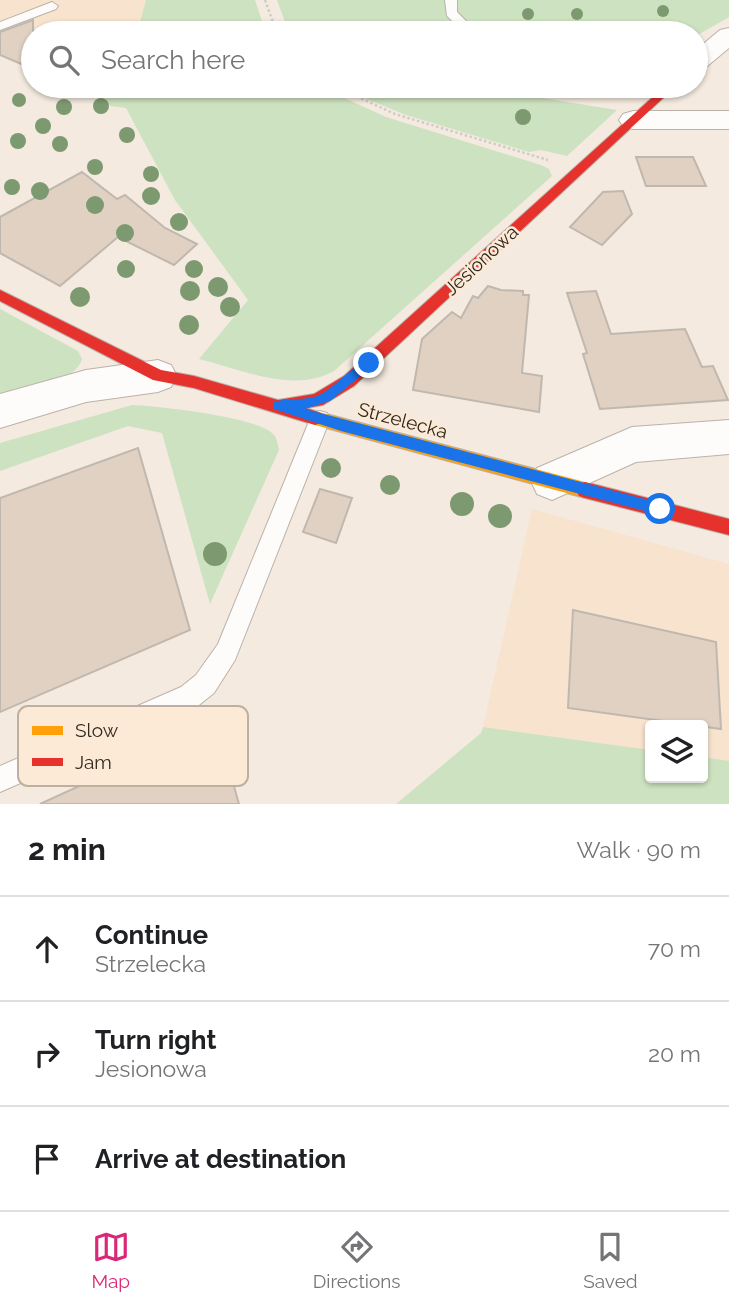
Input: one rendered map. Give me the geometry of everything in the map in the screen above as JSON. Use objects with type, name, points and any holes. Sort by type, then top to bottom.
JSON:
[{"type":"street","points":[[708,52],[729,35]]},
{"type":"street","name":"Jesionowa","points":[[278,405],[292,406],[318,401],[349,381],[658,98]]},
{"type":"street","points":[[633,120],[729,120]]},
{"type":"street","name":"Strzelecka","points":[[0,295],[158,376],[194,382],[320,419],[729,527]]},
{"type":"street","points":[[0,411],[86,386],[158,376]]},
{"type":"street","points":[[552,481],[632,445],[729,437]]},
{"type":"lane","points":[[451,0],[451,13],[459,21]]},
{"type":"lane","points":[[0,26],[52,6]]},
{"type":"lane","points":[[171,706],[205,684],[227,652],[320,419]]},
{"type":"lane","points":[[0,779],[18,771]]},
{"type":"path","points":[[264,0],[272,21]]},
{"type":"path","points":[[360,98],[395,114],[578,170]]},
{"type":"shaded area","points":[[0,0],[146,0],[140,21],[21,21],[21,42],[0,55]]},
{"type":"shaded area","points":[[532,509],[729,564],[729,761],[708,758],[708,720],[645,720],[645,749],[483,727]]},
{"type":"green space","points":[[146,0],[255,0],[262,21],[140,21]]},
{"type":"green space","points":[[277,0],[729,0],[729,17],[708,29],[708,21],[285,21]]},
{"type":"green space","points":[[106,98],[344,98],[386,117],[541,165],[549,169],[552,176],[334,371],[302,380],[285,380],[199,359],[248,300],[175,200],[126,108],[110,106]]},
{"type":"green space","points":[[364,98],[542,98],[617,110],[567,156],[541,150],[529,152],[406,115]]},
{"type":"green space","points":[[0,309],[78,351],[82,359],[78,367],[47,385],[0,399]]},
{"type":"green space","points":[[132,405],[230,418],[265,429],[276,438],[279,450],[210,604],[162,433],[128,426],[0,471],[0,443]]},
{"type":"green space","points":[[483,727],[645,749],[645,783],[708,783],[708,758],[729,761],[729,804],[396,804],[481,733]]},
{"type":"building","points":[[21,24],[21,64],[0,55],[0,32]]},
{"type":"building","points":[[636,157],[693,157],[706,186],[646,186]]},
{"type":"building","points":[[82,172],[117,199],[125,195],[165,228],[197,244],[174,265],[118,237],[60,286],[0,253],[0,217]]},
{"type":"building","points":[[623,191],[632,214],[602,245],[570,227],[603,192]]},
{"type":"building","points":[[488,286],[501,290],[523,291],[523,295],[529,295],[522,373],[542,376],[539,412],[413,390],[422,339],[452,312],[461,318],[473,296],[478,298]]},
{"type":"building","points":[[596,291],[611,334],[685,329],[702,367],[713,366],[728,400],[600,409],[583,354],[587,353],[567,293]]},
{"type":"building","points":[[138,448],[190,630],[0,712],[0,498]]},
{"type":"building","points":[[320,489],[352,498],[336,543],[303,532]]},
{"type":"building","points":[[573,610],[716,642],[721,729],[708,727],[708,720],[655,720],[568,708]]},
{"type":"building","points":[[79,786],[234,786],[239,804],[40,804]]},
{"type":"traffic: slow","points":[[315,418],[585,490]]},
{"type":"traffic: jam","points":[[280,406],[317,400],[349,381],[658,98]]},
{"type":"traffic: jam","points":[[0,295],[158,376],[194,382],[315,418]]},
{"type":"traffic: jam","points":[[585,490],[729,527]]},
{"type":"route","points":[[369,363],[326,398],[302,405],[278,405],[341,426],[660,509]]}]
